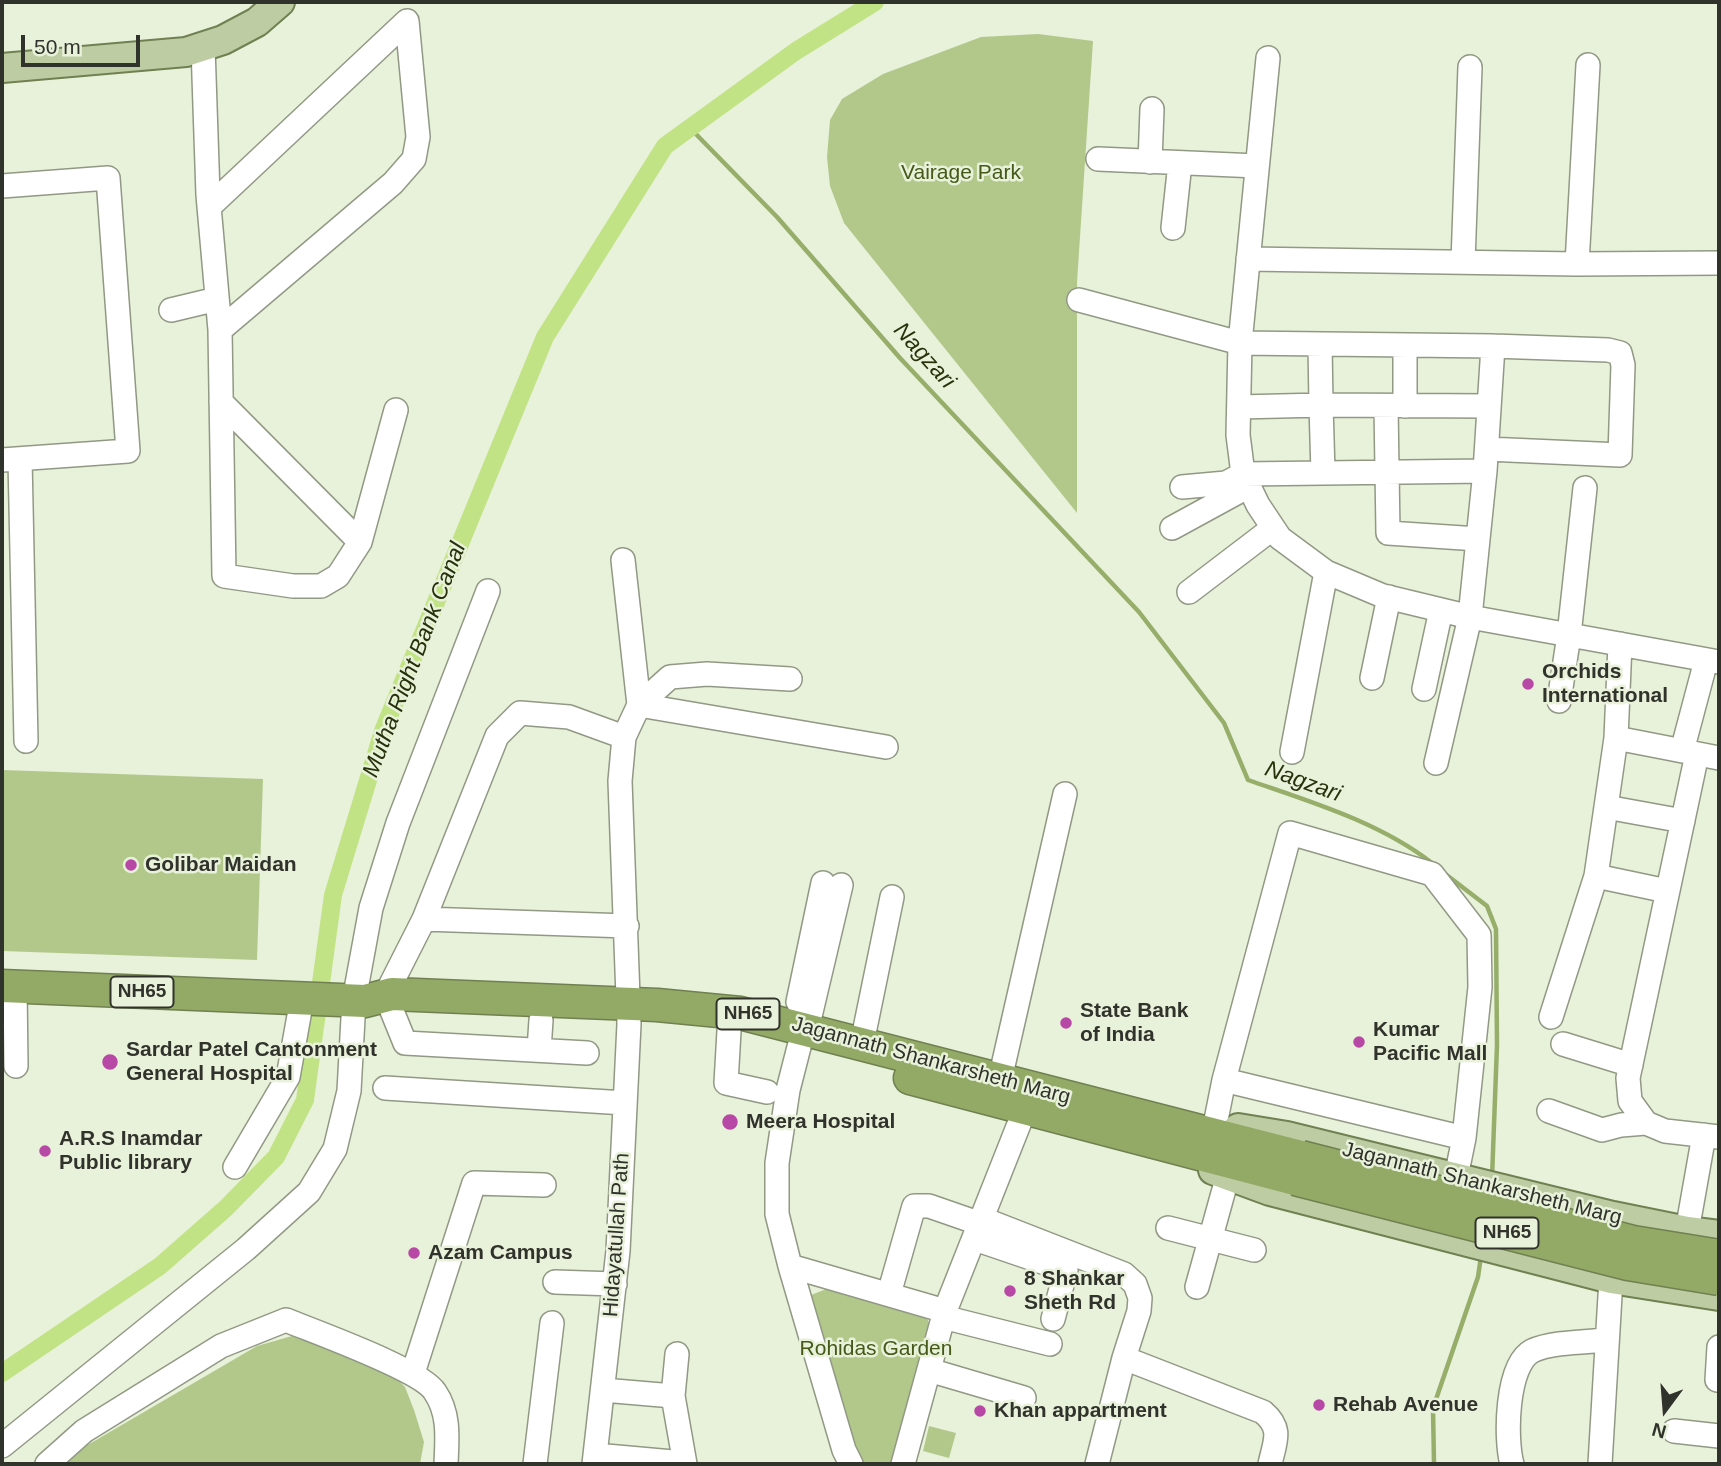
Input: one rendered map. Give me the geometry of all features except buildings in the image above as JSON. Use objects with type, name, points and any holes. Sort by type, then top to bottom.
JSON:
[{"type":"highway","name":"Jagannath Shankarsheth Marg","points":[[8,986],[374,1002],[540,1035],[630,1014]]},
{"type":"highway","name":"Jagannath Shankarsheth Marg","points":[[374,1002],[391,994],[630,1014],[735,1025],[862,1043],[1000,1079],[1119,1121],[1298,1168]]},
{"type":"highway","name":"Jagannath Shankarsheth Marg","points":[[800,1034],[1026,1110],[1119,1121]]},
{"type":"highway","name":"NH65","points":[[1298,1168],[1633,1242],[1719,1256]]},
{"type":"highway","name":"NH65","points":[[1298,1168],[1628,1264],[1719,1279]]},
{"type":"main road","points":[[2,68],[186,52],[223,40],[257,22],[280,2]]},
{"type":"main road","name":"Jagannath Shankarsheth Marg","points":[[1119,1121],[1214,1125],[1287,1136],[1506,1190],[1678,1229],[1719,1235]]},
{"type":"main road","name":"Jagannath Shankarsheth Marg","points":[[1119,1121],[1228,1175],[1270,1191],[1611,1279],[1719,1296]]},
{"type":"main road","points":[[1662,1287],[1678,1229]]},
{"type":"street","points":[[209,207],[406,11]]},
{"type":"street","points":[[220,330],[393,183],[414,159],[418,137],[406,11]]},
{"type":"street","points":[[204,47],[209,207],[220,330],[224,576],[293,586],[321,586],[338,576],[360,542],[396,410]]},
{"type":"street","points":[[1268,58],[1240,343],[1238,435],[1246,480],[1280,538],[1326,572],[1389,597],[1470,617],[1620,644],[1711,667],[1700,754],[1667,891],[1628,1078],[1630,1101],[1646,1123]]},
{"type":"street","points":[[1577,264],[1588,65]]},
{"type":"street","points":[[1463,262],[1470,66]]},
{"type":"street","points":[[1150,162],[1152,109]]},
{"type":"street","points":[[1098,159],[1257,166]]},
{"type":"street","points":[[1172,228],[1180,163]]},
{"type":"street","points":[[2,186],[108,178],[128,451],[11,459],[26,741]]},
{"type":"street","points":[[1248,259],[1577,264],[1719,263]]},
{"type":"street","points":[[171,310],[217,299]]},
{"type":"street","points":[[1079,300],[1240,343],[1493,346],[1608,350],[1620,353],[1623,365],[1619,454],[1486,460],[1386,472],[1323,473],[1181,487]]},
{"type":"street","points":[[1320,344],[1323,473]]},
{"type":"street","points":[[1405,345],[1386,472],[1388,533],[1478,540]]},
{"type":"street","points":[[1436,762],[1470,617],[1486,460],[1493,346]]},
{"type":"street","points":[[221,402],[360,542]]},
{"type":"street","points":[[1238,407],[1489,406]]},
{"type":"street","points":[[1172,528],[1246,480]]},
{"type":"street","points":[[1559,701],[1586,488]]},
{"type":"street","points":[[1189,592],[1273,528]]},
{"type":"street","points":[[624,560],[639,705]]},
{"type":"street","points":[[1292,752],[1326,572]]},
{"type":"street","points":[[374,1002],[371,908],[398,822],[488,591]]},
{"type":"street","points":[[1372,678],[1389,597]]},
{"type":"street","points":[[1424,689],[1441,610]]},
{"type":"street","points":[[1551,1017],[1596,876],[1616,738],[1620,644]]},
{"type":"street","points":[[639,705],[670,677],[707,674],[790,678]]},
{"type":"street","points":[[639,705],[886,747]]},
{"type":"street","name":"Hidayatullah Path","points":[[595,1460],[615,1284],[630,1014],[620,781],[624,737],[639,705]]},
{"type":"street","points":[[2,1446],[246,1249],[309,1192],[335,1149],[374,1002],[424,919],[497,736],[520,713],[569,717],[624,737]]},
{"type":"street","points":[[1616,738],[1700,754]]},
{"type":"street","points":[[1000,1079],[1065,794]]},
{"type":"street","points":[[1606,807],[1683,821]]},
{"type":"street","points":[[1214,1125],[1290,833],[1432,874],[1479,934],[1480,987],[1464,1138],[1467,1180]]},
{"type":"street","points":[[1596,876],[1667,891]]},
{"type":"street","points":[[832,884],[788,1090],[777,1163],[778,1214],[790,1266],[844,1450],[851,1464]]},
{"type":"street","points":[[862,1043],[892,897]]},
{"type":"street","points":[[424,919],[627,926]]},
{"type":"street","points":[[8,986],[16,1066]]},
{"type":"street","points":[[235,1167],[288,1077],[291,998]]},
{"type":"street","points":[[735,1025],[726,1083],[767,1092]]},
{"type":"street","points":[[540,1035],[587,1053]]},
{"type":"street","points":[[1563,1044],[1631,1065]]},
{"type":"street","points":[[1224,1080],[1464,1138]]},
{"type":"street","points":[[385,1088],[625,1103]]},
{"type":"street","points":[[910,1455],[934,1372],[944,1314],[1026,1110]]},
{"type":"street","points":[[1549,1111],[1602,1130],[1646,1123],[1665,1131],[1711,1136],[1678,1229]]},
{"type":"street","points":[[1197,1287],[1228,1175]]},
{"type":"street","points":[[413,1373],[474,1183],[544,1185]]},
{"type":"street","points":[[889,1294],[914,1206],[929,1206],[980,1227],[1066,1270],[1053,1319]]},
{"type":"street","points":[[980,1227],[1124,1274],[1135,1284],[1140,1298],[1139,1311],[1097,1464]]},
{"type":"street","points":[[1168,1228],[1254,1250]]},
{"type":"street","points":[[790,1266],[1050,1344]]},
{"type":"street","points":[[1600,1464],[1611,1279]]},
{"type":"street","points":[[555,1282],[615,1284]]},
{"type":"street","points":[[47,1464],[84,1431],[221,1346],[286,1321],[413,1373],[435,1390],[448,1423],[446,1464]]},
{"type":"street","points":[[535,1464],[552,1322]]},
{"type":"street","points":[[1512,1464],[1508,1425],[1516,1374],[1522,1360],[1531,1352],[1546,1347],[1607,1340]]},
{"type":"street","points":[[1717,1380],[1719,1347]]},
{"type":"street","points":[[595,1460],[685,1464],[673,1396],[677,1354]]},
{"type":"street","points":[[1124,1358],[1263,1412],[1274,1421],[1277,1432],[1270,1464]]},
{"type":"street","points":[[934,1372],[1024,1398]]},
{"type":"street","points":[[603,1390],[673,1396]]},
{"type":"street","points":[[1674,1431],[1719,1436]]},
{"type":"green space","name":"Vairage Park","points":[[1038,34],[1093,41],[1077,282],[1077,513],[844,223],[830,186],[827,157],[830,120],[842,99],[883,74],[981,37]]},
{"type":"green space","name":"Golibar Maidan","points":[[2,770],[263,779],[257,960],[2,951]]},
{"type":"green space","name":"Rohidas Garden","points":[[829,1288],[920,1312],[928,1320],[929,1329],[896,1464],[864,1464],[852,1443],[811,1295]]},
{"type":"green space","points":[[292,1336],[319,1340],[383,1364],[405,1387],[414,1410],[424,1442],[420,1464],[55,1464],[257,1346]]},
{"type":"green space","points":[[929,1426],[956,1433],[949,1458],[923,1451]]},
{"type":"waterway","name":"Mutha Right Bank Canal","points":[[2,1373],[160,1266],[226,1208],[276,1157],[305,1100],[333,895],[383,731],[545,337],[665,146],[796,51],[875,2]]},
{"type":"waterway","name":"Nagzari","points":[[690,128],[777,217],[900,358],[1139,612],[1224,723],[1248,780],[1367,825],[1390,836],[1432,863]]},
{"type":"waterway","name":"Nagzari","points":[[1444,873],[1487,906],[1496,929],[1497,1045],[1492,1178]]},
{"type":"waterway","name":"Nagzari","points":[[1434,1464],[1433,1408],[1478,1277],[1481,1256]]},
{"type":"place","name":"Orchids International","points":[[1528,684]]},
{"type":"place","name":"Golibar Maidan","points":[[131,865]]},
{"type":"place","name":"State Bank of India","points":[[1066,1023]]},
{"type":"place","name":"Kumar Pacific Mall","points":[[1359,1042]]},
{"type":"place","name":"Sardar Patel Cantonment General Hospital","points":[[110,1062]]},
{"type":"place","name":"Meera Hospital","points":[[730,1122]]},
{"type":"place","name":"A.R.S Inamdar Public library","points":[[45,1151]]},
{"type":"place","name":"Azam Campus","points":[[414,1253]]},
{"type":"place","name":"8 Shankar Sheth Rd","points":[[1010,1291]]},
{"type":"place","name":"Rehab Avenue","points":[[1319,1405]]},
{"type":"place","name":"Khan appartment","points":[[980,1411]]}]
